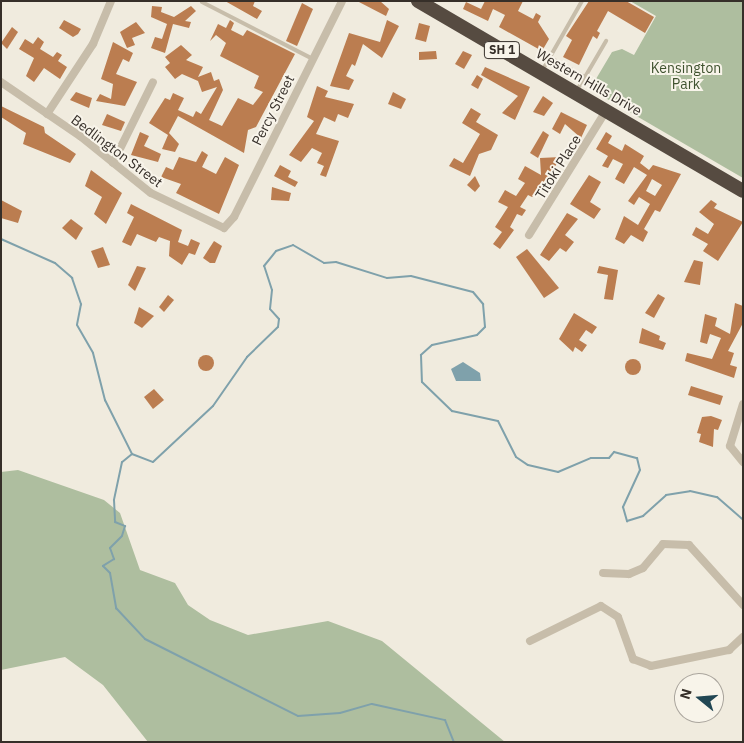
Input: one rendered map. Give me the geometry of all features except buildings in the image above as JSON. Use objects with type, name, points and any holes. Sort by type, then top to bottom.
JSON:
[{"type":"highway","name":"Western Hills Drive","points":[[418,1],[743,191]]},
{"type":"street","points":[[47,114],[93,44],[111,1]]},
{"type":"street","name":"Percy Street","points":[[224,228],[234,217],[342,1]]},
{"type":"street","name":"Bedlington Street","points":[[1,82],[158,197],[224,228]]},
{"type":"street","points":[[113,163],[153,82]]},
{"type":"street","name":"Titoki Place","points":[[530,235],[606,111]]},
{"type":"street","points":[[743,404],[730,450],[743,462]]},
{"type":"street","points":[[603,573],[630,574],[643,568],[664,544],[678,543],[698,550],[718,577],[743,605]]},
{"type":"street","points":[[530,641],[601,606],[615,612],[627,651],[641,664],[663,665],[697,653],[720,652],[735,646],[743,638]]},
{"type":"lane","points":[[541,73],[582,1]]},
{"type":"lane","points":[[202,2],[313,59]]},
{"type":"lane","points":[[576,93],[606,41]]},
{"type":"lane","points":[[549,57],[585,77]]},
{"type":"green space","name":"Kensington Park","points":[[630,1],[743,1],[743,178],[590,89],[612,52],[622,49],[634,55],[656,16]]},
{"type":"green space","points":[[18,470],[104,500],[120,513],[140,570],[175,583],[188,605],[210,620],[248,635],[328,621],[382,641],[505,742],[148,742],[103,685],[65,657],[1,670],[1,472]]},
{"type":"water","points":[[463,362],[480,373],[481,381],[456,381],[451,369]]},
{"type":"waterway","points":[[1,239],[55,263],[72,278],[81,304],[77,325],[93,353],[105,400],[132,454],[153,462],[213,406],[247,357],[278,327],[279,319],[270,309],[272,290],[264,266],[276,251],[293,245],[324,263],[336,262],[387,278],[411,276],[473,292],[483,304],[485,327],[477,335],[432,345],[421,355],[422,382],[452,411],[498,421],[516,457],[528,465],[558,472],[591,458],[609,458],[614,452],[637,458],[640,470],[623,507],[627,521],[643,516],[666,495],[690,491],[717,497],[743,520]]},
{"type":"waterway","points":[[132,454],[122,462],[114,500],[115,522],[125,526],[122,536],[110,548],[114,559],[103,566],[110,573],[116,608],[145,639],[298,716],[340,713],[372,704],[445,720],[454,742]]}]
